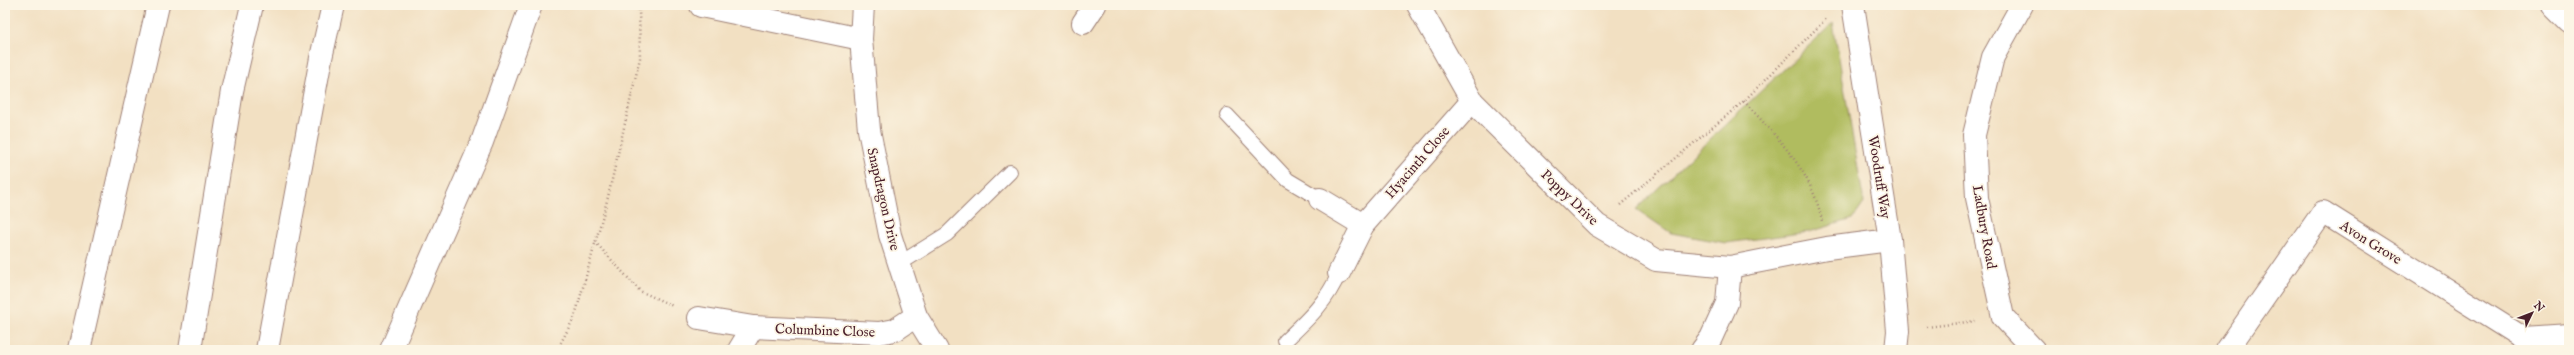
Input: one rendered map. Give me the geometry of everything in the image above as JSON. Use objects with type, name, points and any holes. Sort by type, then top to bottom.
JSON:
[{"type":"main road","points":[[79,350],[158,5]]},
{"type":"main road","points":[[190,350],[232,91],[252,5]]},
{"type":"main road","points":[[267,350],[321,58],[333,5]]},
{"type":"main road","points":[[391,350],[482,142],[531,5]]},
{"type":"main road","name":"Snapdragon Drive","points":[[863,5],[861,39],[869,130],[890,235],[916,316],[937,350]]},
{"type":"main road","points":[[1083,23],[1095,5]]},
{"type":"main road","name":"Poppy Drive","points":[[1418,5],[1472,101],[1597,224],[1656,260],[1730,267],[1827,248],[1890,240]]},
{"type":"main road","name":"Woodruff Way","points":[[1853,5],[1890,240],[1897,340]]},
{"type":"main road","name":"Ladbury Road","points":[[2003,317],[1977,198],[1974,135],[1993,57],[2022,5]]},
{"type":"main road","points":[[2553,5],[2569,21]]},
{"type":"main road","points":[[701,6],[861,39]]},
{"type":"main road","name":"Hyacinth Close","points":[[1339,273],[1363,225],[1472,101]]},
{"type":"main road","points":[[1320,199],[1363,225]]},
{"type":"main road","name":"Avon Grove","points":[[2227,350],[2323,212],[2523,338],[2569,335]]},
{"type":"main road","points":[[1702,350],[1710,338],[1727,303],[1730,267]]},
{"type":"main road","name":"Columbine Close","points":[[699,318],[753,327],[879,333],[895,330],[916,316]]},
{"type":"main road","points":[[2003,317],[2034,350]]},
{"type":"main road","points":[[739,350],[753,327]]},
{"type":"lane","points":[[1227,115],[1288,180],[1320,199]]},
{"type":"lane","points":[[899,264],[946,234],[1010,172]]},
{"type":"lane","points":[[1285,341],[1314,314],[1327,297],[1339,273]]},
{"type":"path","points":[[557,350],[575,316],[594,241],[608,196],[640,58],[639,5]]},
{"type":"path","points":[[1597,224],[1744,101],[1830,16]]},
{"type":"path","points":[[1744,101],[1793,154],[1818,200],[1827,248]]},
{"type":"path","points":[[594,241],[640,291],[699,318]]},
{"type":"path","points":[[1897,340],[2003,317]]},
{"type":"green space","points":[[1833,23],[1864,203],[1853,219],[1809,232],[1726,243],[1671,233],[1636,209]]}]
